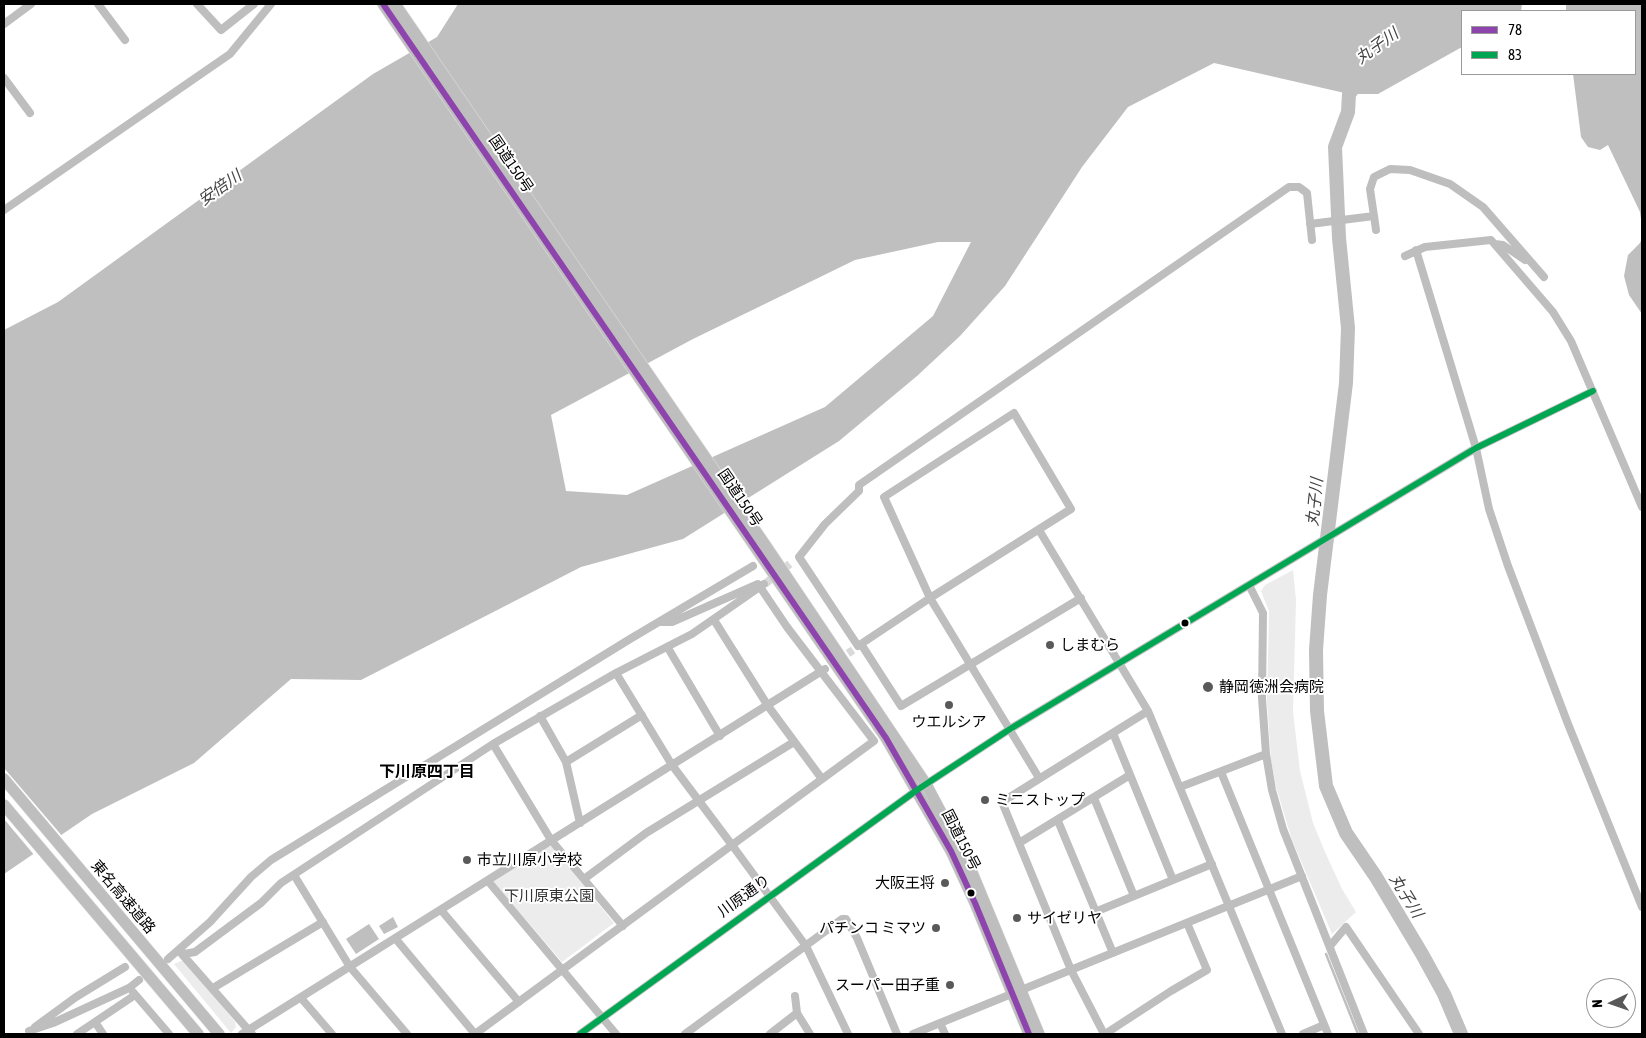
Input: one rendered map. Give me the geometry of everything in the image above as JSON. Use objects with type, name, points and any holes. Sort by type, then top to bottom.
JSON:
[{"type":"highway","name":"国道150号","points":[[383,4],[764,552]]},
{"type":"highway","name":"国道150号","points":[[395,4],[921,787],[1017,992],[1039,1034]]},
{"type":"highway","name":"東名高速道路","points":[[4,779],[219,1034]]},
{"type":"highway","name":"東名高速道路","points":[[4,804],[198,1034]]},
{"type":"highway","name":"国道150号","points":[[1017,992],[1029,1034]]},
{"type":"street","points":[[4,24],[31,4]]},
{"type":"street","points":[[98,4],[125,40]]},
{"type":"street","points":[[197,4],[221,30],[254,4]]},
{"type":"street","points":[[4,210],[230,54],[271,4]]},
{"type":"street","points":[[4,78],[30,113]]},
{"type":"street","points":[[1376,230],[1370,189],[1372,181],[1378,173],[1397,168],[1427,174],[1450,184],[1483,207],[1542,275],[1504,245],[1495,244]]},
{"type":"street","points":[[1081,598],[901,706],[796,560],[825,524],[859,492],[859,486],[1283,190],[1289,187],[1299,187],[1307,193],[1312,240]]},
{"type":"street","points":[[1310,224],[1374,216]]},
{"type":"street","points":[[1405,256],[1416,250],[1491,240],[1495,244],[1560,321],[1593,391],[1642,507]]},
{"type":"street","points":[[1416,250],[1476,448],[1489,509],[1508,566],[1568,724],[1642,907]]},
{"type":"street","name":"川原通り","points":[[580,1034],[769,895],[921,787],[1010,729],[1476,448],[1593,391]]},
{"type":"street","points":[[857,647],[930,598],[1071,509],[1014,413],[884,498],[930,598],[1039,778]]},
{"type":"street","points":[[1039,530],[1121,663],[1148,711],[1282,1034]]},
{"type":"street","points":[[181,953],[251,877],[271,860],[753,566]]},
{"type":"street","points":[[659,622],[672,622],[758,584],[763,585]]},
{"type":"street","points":[[168,959],[181,953],[195,952],[218,937],[294,875],[493,744],[616,673],[668,648],[714,620],[763,585]]},
{"type":"street","points":[[396,938],[475,1034],[874,741],[824,670],[787,627],[763,585]]},
{"type":"street","points":[[1249,585],[1263,613],[1262,698],[1266,754],[1283,828],[1364,1034]]},
{"type":"street","points":[[714,620],[768,706],[822,779]]},
{"type":"street","points":[[668,648],[720,736]]},
{"type":"street","points":[[181,953],[213,988],[247,1033],[824,670]]},
{"type":"street","points":[[616,673],[672,765],[806,946],[848,1034]]},
{"type":"street","points":[[1148,711],[1002,802],[1071,970],[1104,1034],[1171,991],[1208,970],[1187,923]]},
{"type":"street","points":[[566,762],[642,715]]},
{"type":"street","points":[[540,716],[566,762],[580,823]]},
{"type":"street","points":[[1113,733],[1173,880]]},
{"type":"street","points":[[584,879],[646,834],[794,742]]},
{"type":"street","points":[[493,744],[551,840],[623,926]]},
{"type":"street","points":[[1180,787],[1266,754]]},
{"type":"street","points":[[1221,772],[1328,1034]]},
{"type":"street","points":[[1019,843],[1058,821],[1130,775]]},
{"type":"street","points":[[1094,798],[1134,896]]},
{"type":"street","points":[[1058,821],[1112,953]]},
{"type":"street","points":[[1095,912],[1212,864]]},
{"type":"street","points":[[294,875],[350,967],[407,1034]]},
{"type":"street","points":[[913,1034],[1302,876]]},
{"type":"street","points":[[488,881],[616,1034]]},
{"type":"street","points":[[441,910],[519,1002]]},
{"type":"street","points":[[685,1034],[842,919],[846,920],[857,938],[897,1034]]},
{"type":"street","points":[[213,988],[323,922]]},
{"type":"street","points":[[1330,946],[1346,927],[1419,1034]]},
{"type":"street","points":[[27,1033],[76,997],[125,967]]},
{"type":"street","points":[[27,1033],[129,988],[139,980]]},
{"type":"street","points":[[129,988],[169,1034]]},
{"type":"street","points":[[77,1034],[135,995]]},
{"type":"street","points":[[795,996],[797,1014],[810,1034]]},
{"type":"street","points":[[300,998],[332,1034]]},
{"type":"street","points":[[770,1034],[797,1014]]},
{"type":"street","points":[[96,1022],[103,1034]]},
{"type":"street","points":[[940,1023],[944,1034]]},
{"type":"street","points":[[1303,1034],[1324,1025]]},
{"type":"green space","points":[[1293,570],[1296,600],[1293,712],[1300,771],[1313,823],[1342,889],[1356,912],[1332,934],[1292,840],[1276,787],[1271,760],[1267,702],[1269,611],[1261,591],[1265,585]]},
{"type":"green space","name":"下川原東公園","points":[[547,846],[552,847],[614,923],[562,962],[493,881]]},
{"type":"green space","points":[[181,961],[186,962],[235,1022],[236,1027],[231,1033],[174,964]]},
{"type":"water","name":"安倍川","points":[[458,4],[1522,4],[1521,10],[1461,10],[1461,48],[1378,94],[1349,94],[1214,63],[1128,107],[1082,167],[1005,286],[960,336],[917,376],[839,441],[683,539],[581,567],[361,680],[291,679],[194,763],[92,814],[4,874],[4,330],[58,302],[373,74],[437,37]],"holes":[[[938,242],[971,242],[933,316],[825,407],[627,495],[566,491],[551,415],[693,339],[855,260]]]},
{"type":"water","points":[[1566,4],[1642,4],[1642,226],[1640,212],[1608,145],[1600,150],[1588,147],[1581,137],[1573,75],[1636,75],[1636,10],[1566,10]]},
{"type":"water","points":[[1642,238],[1642,314],[1629,295],[1624,276],[1628,255],[1640,243]]},
{"type":"water","points":[[393,917],[398,927],[384,934],[379,926]]},
{"type":"water","points":[[369,924],[379,939],[356,954],[346,939]]},
{"type":"pier","points":[[4,768],[63,837],[35,856],[4,819]]},
{"type":"waterway","name":"丸子川","points":[[1360,79],[1349,94],[1348,112],[1335,147],[1339,238],[1348,328],[1346,383],[1320,595],[1316,650],[1317,711],[1326,786],[1346,833],[1376,877],[1422,954],[1444,994],[1461,1034]]},
{"type":"waterway","points":[[1326,954],[1358,1034]]},
{"type":"tunnel","points":[[765,584],[792,562]]},
{"type":"tunnel","points":[[838,660],[853,650]]},
{"type":"transit line","name":"78","points":[[383,4],[886,738],[951,851],[975,903],[1029,1034]]},
{"type":"transit line","name":"83","points":[[580,1034],[917,790],[1010,729],[1476,448],[1593,391]]},
{"type":"place","name":"しまむら","points":[[1050,645]]},
{"type":"place","name":"静岡徳洲会病院","points":[[1208,687]]},
{"type":"place","name":"ウエルシア","points":[[949,705]]},
{"type":"place","name":"ミニストップ","points":[[985,800]]},
{"type":"place","name":"市立川原小学校","points":[[467,860]]},
{"type":"place","name":"大阪王将","points":[[945,883]]},
{"type":"place","name":"サイゼリヤ","points":[[1017,918]]},
{"type":"place","name":"パチンコ ミマツ","points":[[936,928]]},
{"type":"place","name":"スーパー田子重","points":[[950,985]]},
{"type":"district","name":"下川原四丁目","points":[[427,772]]}]
